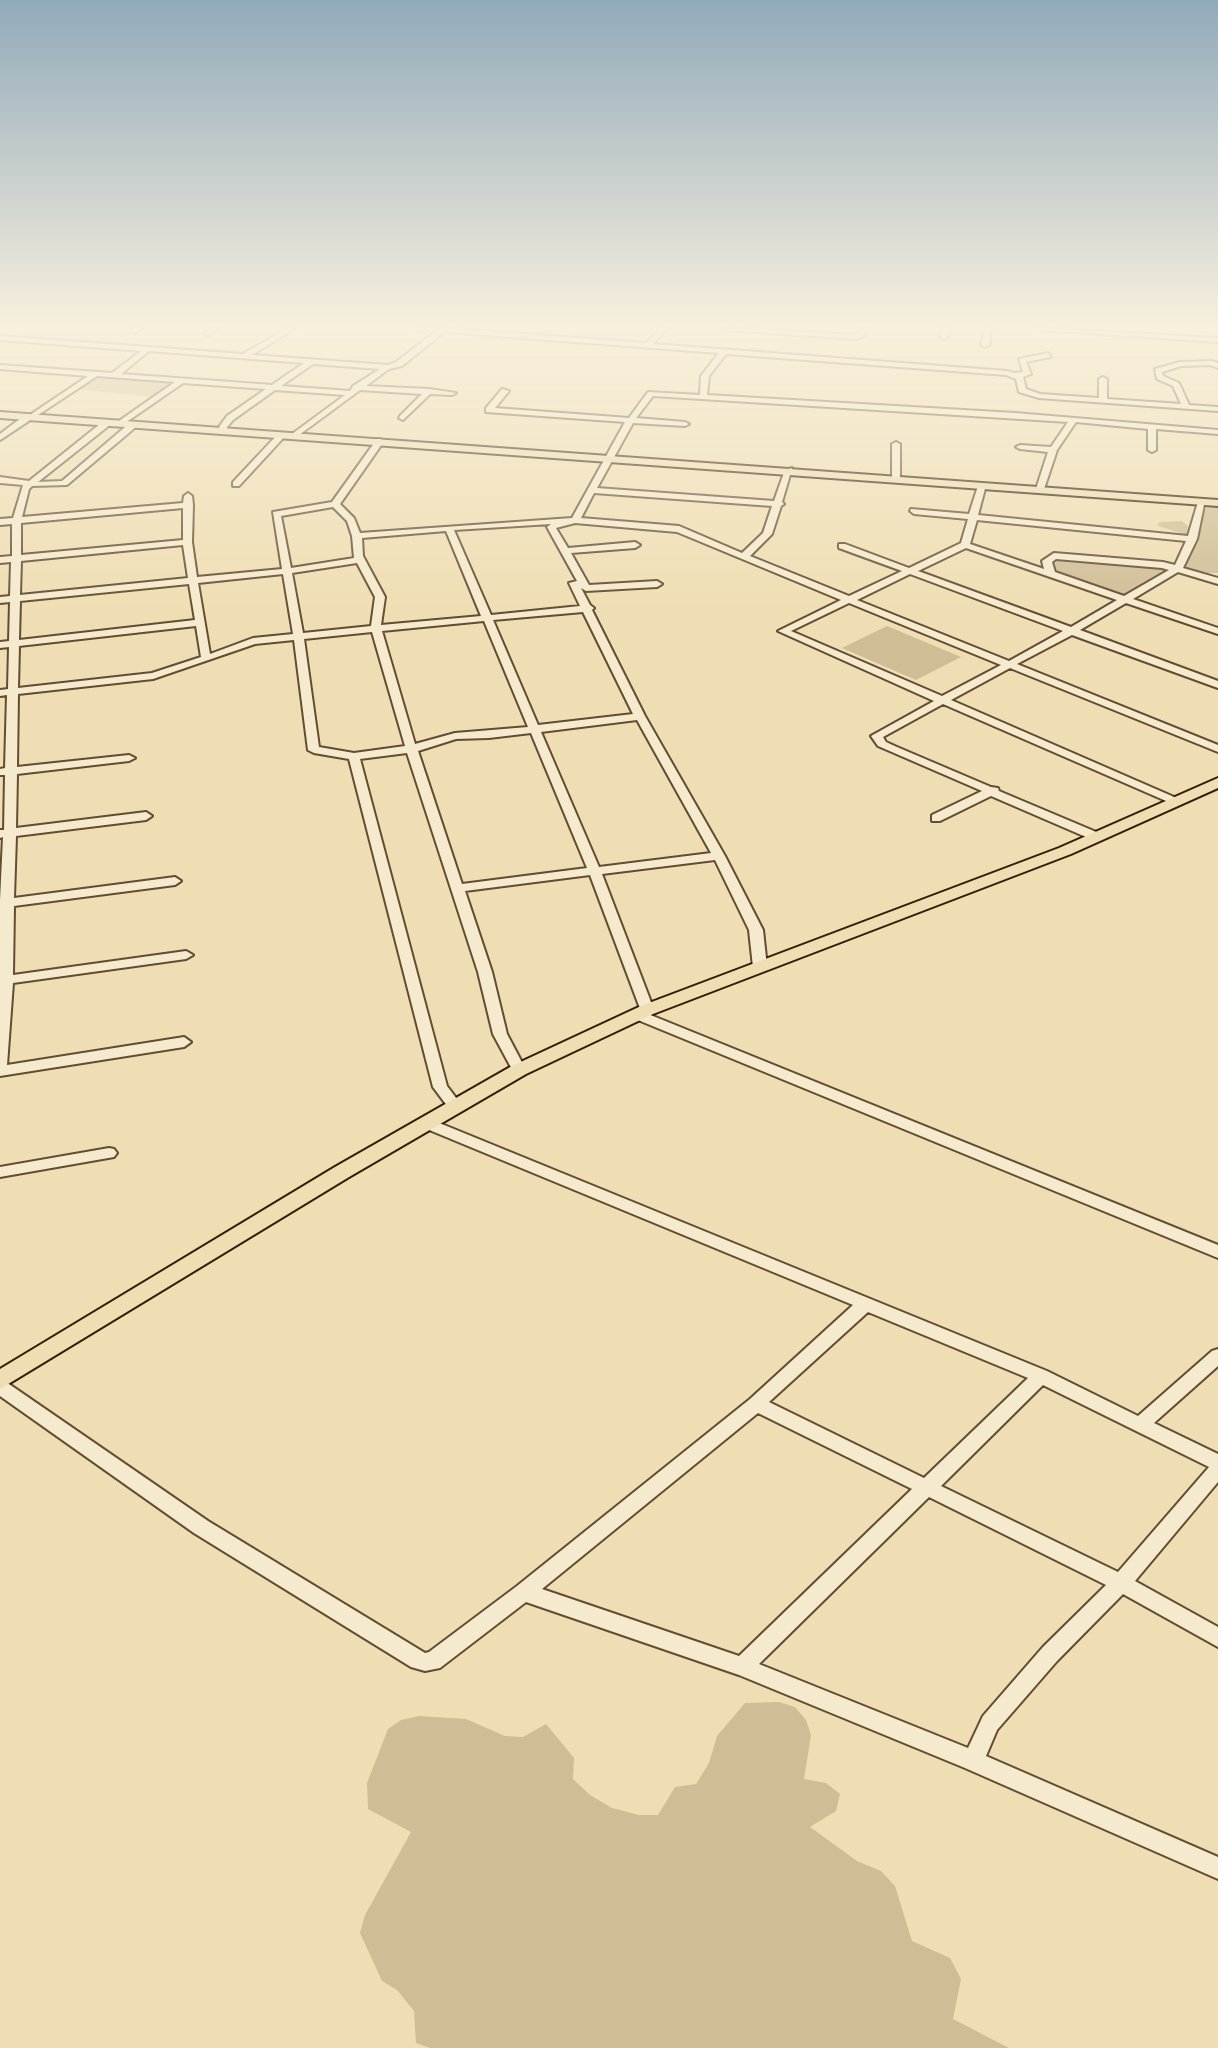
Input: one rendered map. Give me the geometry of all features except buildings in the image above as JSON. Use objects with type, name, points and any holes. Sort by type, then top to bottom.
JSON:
[{"type":"main road","points":[[124,424],[1218,503]]},
{"type":"main road","points":[[0,1380],[519,1070],[642,1013],[1097,837],[1218,782]]},
{"type":"street","points":[[0,438],[21,424]]},
{"type":"street","points":[[106,424],[28,486],[17,520],[13,692],[5,771],[0,1070],[184,1042]]},
{"type":"street","points":[[0,490],[67,481],[128,424]]},
{"type":"street","points":[[224,430],[225,424]]},
{"type":"street","points":[[295,436],[311,424]]},
{"type":"street","points":[[629,424],[575,520],[551,526],[587,589],[657,584]]},
{"type":"street","points":[[677,424],[685,424]]},
{"type":"street","points":[[1040,489],[1053,450],[1071,424]]},
{"type":"street","points":[[1093,424],[1218,432]]},
{"type":"street","points":[[1152,428],[1152,450]]},
{"type":"street","points":[[236,484],[282,435]]},
{"type":"street","points":[[380,441],[335,504],[276,514],[299,637],[314,750],[354,756],[412,749],[455,736],[640,716]]},
{"type":"street","points":[[896,444],[896,478]]},
{"type":"street","points":[[1020,447],[1053,450]]},
{"type":"street","points":[[744,557],[767,534],[780,504],[789,470]]},
{"type":"street","points":[[0,480],[28,486]]},
{"type":"street","points":[[965,545],[982,485]]},
{"type":"street","points":[[592,490],[780,504]]},
{"type":"street","points":[[0,522],[188,501],[187,542],[206,659]]},
{"type":"street","points":[[1097,837],[882,744],[877,736],[1073,630],[1178,568],[1192,539],[1202,502]]},
{"type":"street","points":[[335,504],[351,520],[357,536],[359,560],[380,597],[376,628],[485,972],[500,1034],[519,1070]]},
{"type":"street","points":[[914,511],[1192,539]]},
{"type":"street","points":[[357,536],[538,520],[670,527],[1218,749]]},
{"type":"street","points":[[538,520],[589,608],[640,716],[719,856],[756,930],[760,967]]},
{"type":"street","points":[[449,528],[595,872],[642,1013],[1218,1252]]},
{"type":"street","points":[[0,560],[187,542]]},
{"type":"street","points":[[565,551],[635,545]]},
{"type":"street","points":[[1177,802],[783,631],[965,545],[1218,631]]},
{"type":"street","points":[[842,546],[1218,685]]},
{"type":"street","points":[[1050,573],[1047,561],[1054,556],[1178,568],[1218,581]]},
{"type":"street","points":[[0,600],[288,571],[359,560]]},
{"type":"street","points":[[0,693],[153,676],[253,641],[589,608]]},
{"type":"street","points":[[0,645],[198,623]]},
{"type":"street","points":[[893,749],[898,744],[899,725]]},
{"type":"street","points":[[354,756],[440,1087],[456,1107]]},
{"type":"street","points":[[5,771],[129,758]]},
{"type":"street","points":[[936,818],[994,790]]},
{"type":"street","points":[[5,833],[146,816]]},
{"type":"street","points":[[457,888],[719,856]]},
{"type":"street","points":[[4,904],[175,881]]},
{"type":"street","points":[[3,981],[186,955]]},
{"type":"street","points":[[427,1123],[1041,1376],[1218,1466],[1121,1583],[1050,1654],[990,1723],[973,1761]]},
{"type":"street","points":[[0,1172],[109,1153]]},
{"type":"street","points":[[0,1387],[201,1527],[418,1660],[433,1661],[524,1592],[756,1404],[864,1305]]},
{"type":"street","points":[[1140,1425],[1218,1356]]},
{"type":"street","points":[[742,1667],[1041,1376]]},
{"type":"street","points":[[756,1404],[1121,1583],[1218,1638]]},
{"type":"street","points":[[524,1592],[742,1667],[973,1761],[1218,1868]]},
{"type":"shaded area","points":[[1209,504],[1218,505],[1218,573],[1200,573],[1174,565],[1180,558],[1180,548],[1186,545],[1184,534],[1158,526],[1159,522],[1182,521],[1189,527],[1194,514],[1203,513]]},
{"type":"shaded area","points":[[1054,558],[1171,568],[1125,595],[1052,569]]},
{"type":"shaded area","points":[[887,626],[961,657],[916,680],[842,648]]},
{"type":"shaded area","points":[[779,1702],[795,1707],[806,1720],[811,1735],[804,1779],[826,1783],[840,1794],[836,1811],[810,1827],[857,1861],[881,1871],[895,1886],[912,1941],[950,1958],[961,1979],[953,2019],[1009,2048],[430,2048],[416,2043],[414,2011],[397,1990],[382,1981],[360,1933],[365,1915],[411,1832],[368,1809],[367,1783],[388,1729],[401,1720],[419,1716],[466,1719],[505,1736],[523,1737],[546,1724],[574,1758],[573,1779],[590,1795],[612,1808],[639,1815],[658,1815],[675,1787],[696,1784],[709,1763],[717,1736],[745,1703]]}]
